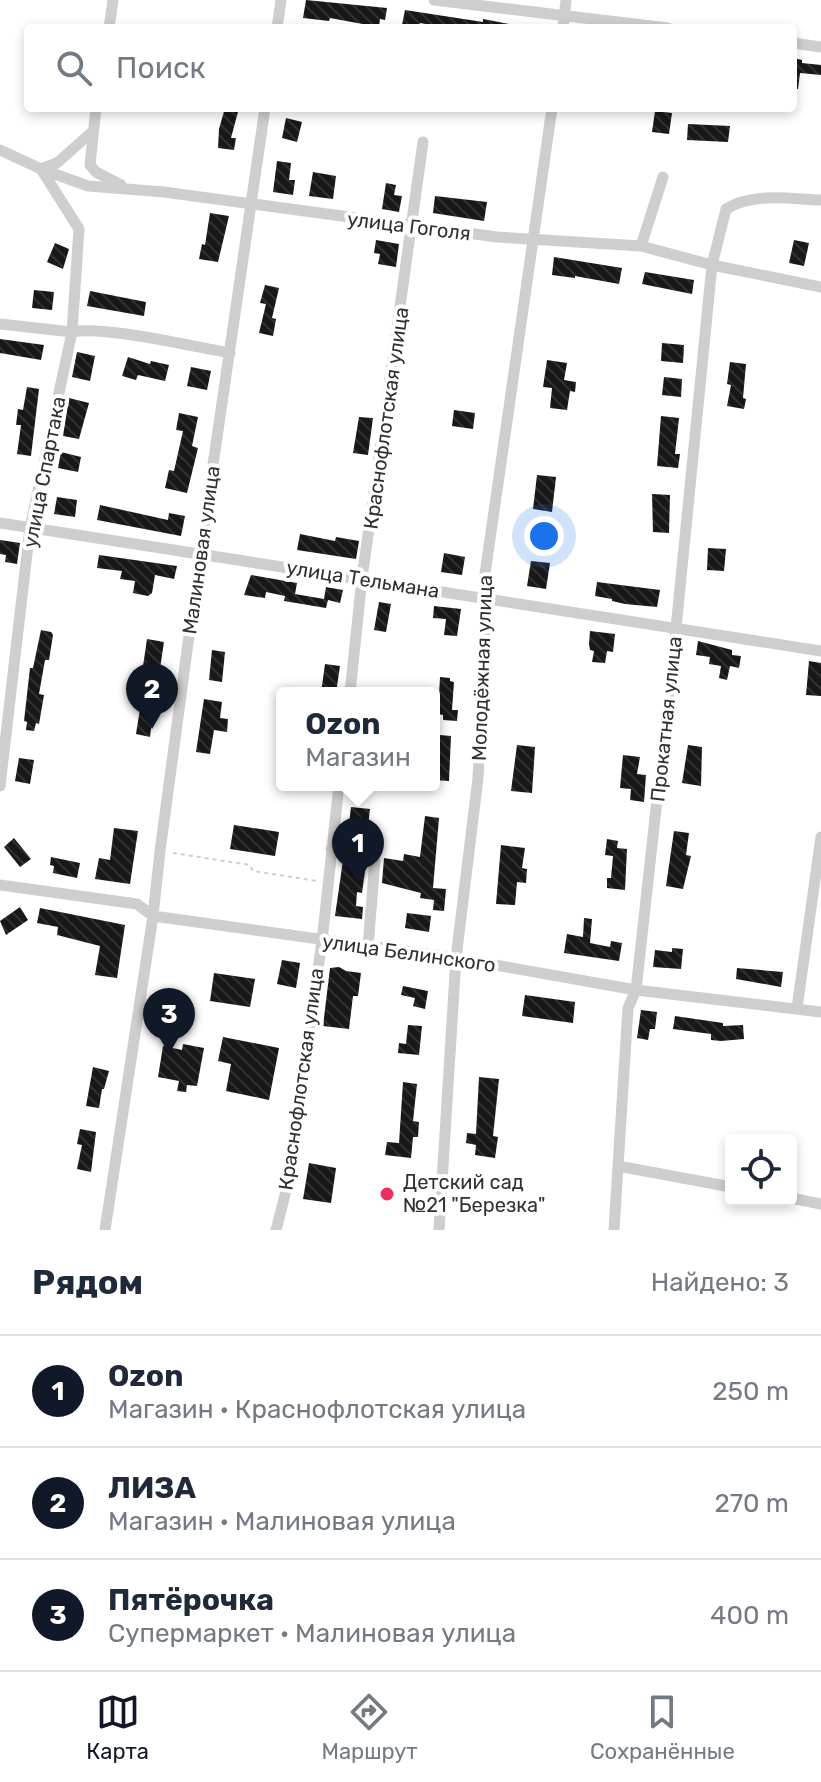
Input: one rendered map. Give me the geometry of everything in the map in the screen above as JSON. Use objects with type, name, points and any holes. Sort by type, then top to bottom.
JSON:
[{"type":"street","points":[[110,24],[113,0]]},
{"type":"street","points":[[278,24],[281,0]]},
{"type":"street","points":[[434,0],[563,22],[598,24]]},
{"type":"street","points":[[563,22],[566,0]]},
{"type":"street","points":[[797,44],[821,47]]},
{"type":"street","points":[[95,112],[90,165],[105,178],[130,189]]},
{"type":"street","name":"Малиновая улица","points":[[105,1230],[153,916],[200,554],[264,112]]},
{"type":"street","name":"Молодёжная улица","points":[[439,1230],[456,958],[478,778],[487,600],[485,574],[551,112]]},
{"type":"street","points":[[41,169],[57,163],[93,131]]},
{"type":"street","name":"Краснофлотская улица","points":[[351,687],[362,578],[423,142]]},
{"type":"street","name":"улица Гоголя","points":[[0,150],[88,186],[413,227],[534,240],[641,246],[712,265],[821,287]]},
{"type":"street","name":"улица Спартака","points":[[0,786],[30,528],[72,332],[79,229],[41,169]]},
{"type":"street","points":[[641,246],[663,177]]},
{"type":"street","name":"Прокатная улица","points":[[614,1230],[628,1008],[636,990],[712,265],[726,209],[739,200],[821,200]]},
{"type":"street","points":[[0,324],[108,333],[230,353]]},
{"type":"street","name":"улица Тельмана","points":[[0,523],[821,651]]},
{"type":"street","name":"Краснофлотская улица","points":[[276,1230],[286,1191],[322,941],[338,791]]},
{"type":"street","points":[[797,1008],[821,837]]},
{"type":"street","points":[[331,849],[372,856],[375,860],[368,947]]},
{"type":"street","name":"улица Белинского","points":[[0,885],[137,904],[153,916],[456,958],[636,990],[821,1012]]},
{"type":"street","points":[[618,1166],[725,1186]]},
{"type":"street","points":[[797,1199],[821,1204]]},
{"type":"path","points":[[160,851],[250,865],[253,871],[327,883]]},
{"type":"building","points":[[306,0],[387,8],[385,20],[380,19],[379,24],[303,18]]},
{"type":"building","points":[[405,10],[509,24],[420,23],[402,24]]},
{"type":"building","points":[[797,59],[802,63],[821,65],[821,75],[800,73],[798,89]]},
{"type":"building","points":[[224,112],[238,112],[231,138],[236,138],[234,150],[218,148]]},
{"type":"building","points":[[655,112],[672,113],[669,134],[652,132]]},
{"type":"building","points":[[286,118],[302,122],[297,142],[282,138]]},
{"type":"building","points":[[688,124],[730,126],[728,142],[687,140]]},
{"type":"building","points":[[277,161],[291,163],[289,180],[295,180],[293,195],[273,192]]},
{"type":"building","points":[[313,172],[336,176],[333,199],[309,196]]},
{"type":"building","points":[[386,183],[396,185],[394,195],[402,196],[399,212],[382,209]]},
{"type":"building","points":[[435,196],[487,202],[484,221],[433,213]]},
{"type":"building","points":[[210,213],[229,216],[218,262],[199,259],[202,244],[205,245]]},
{"type":"building","points":[[376,240],[399,244],[396,267],[378,264],[380,254],[374,253]]},
{"type":"building","points":[[794,240],[809,243],[804,266],[789,263]]},
{"type":"building","points":[[55,243],[69,249],[63,269],[47,262]]},
{"type":"building","points":[[554,257],[622,268],[619,284],[552,275]]},
{"type":"building","points":[[645,272],[694,280],[692,294],[642,284]]},
{"type":"building","points":[[265,285],[279,288],[272,318],[276,319],[273,336],[259,333],[266,304],[260,303]]},
{"type":"building","points":[[34,290],[54,292],[52,310],[32,308]]},
{"type":"building","points":[[90,291],[146,302],[144,316],[87,306]]},
{"type":"building","points":[[0,339],[44,345],[41,360],[0,353]]},
{"type":"building","points":[[662,343],[684,345],[683,363],[661,361]]},
{"type":"building","points":[[77,352],[95,356],[90,381],[72,377]]},
{"type":"building","points":[[128,357],[150,364],[151,361],[169,365],[165,381],[138,375],[136,380],[122,376]]},
{"type":"building","points":[[547,360],[567,363],[564,380],[576,382],[575,392],[570,391],[567,410],[550,408],[552,388],[543,387]]},
{"type":"building","points":[[730,362],[746,364],[744,409],[727,406],[731,385],[727,384]]},
{"type":"building","points":[[191,367],[211,371],[207,390],[187,386]]},
{"type":"building","points":[[664,377],[682,379],[681,397],[662,395]]},
{"type":"building","points":[[27,387],[39,389],[31,456],[17,454],[21,425],[16,425],[18,409],[23,410]]},
{"type":"building","points":[[69,398],[89,403],[79,439],[63,436]]},
{"type":"building","points":[[454,410],[475,413],[473,429],[452,426]]},
{"type":"building","points":[[179,413],[198,417],[192,446],[198,448],[187,493],[165,488],[169,470],[174,471],[183,431],[176,430]]},
{"type":"building","points":[[661,416],[679,418],[675,454],[680,454],[678,468],[657,466]]},
{"type":"building","points":[[359,417],[373,418],[368,455],[353,453]]},
{"type":"building","points":[[61,452],[81,457],[78,472],[58,468]]},
{"type":"building","points":[[537,475],[556,477],[552,512],[533,509]]},
{"type":"building","points":[[652,494],[670,495],[669,533],[653,532]]},
{"type":"building","points":[[57,497],[77,500],[75,517],[54,514]]},
{"type":"building","points":[[100,505],[168,520],[169,513],[185,516],[181,536],[97,520]]},
{"type":"building","points":[[300,534],[335,541],[336,537],[359,541],[356,559],[297,550]]},
{"type":"building","points":[[0,540],[20,543],[17,564],[5,562],[6,555],[0,554]]},
{"type":"building","points":[[708,548],[726,549],[724,571],[707,570]]},
{"type":"building","points":[[444,553],[465,557],[462,575],[441,572]]},
{"type":"building","points":[[99,555],[177,566],[174,579],[155,575],[152,593],[148,596],[133,593],[135,581],[120,579],[122,571],[97,568]]},
{"type":"building","points":[[531,561],[550,563],[546,589],[527,586]]},
{"type":"building","points":[[251,575],[297,583],[295,594],[324,599],[326,587],[343,590],[340,603],[328,600],[326,608],[284,601],[285,596],[266,592],[265,598],[244,595]]},
{"type":"building","points":[[597,582],[660,590],[657,607],[625,604],[595,596]]},
{"type":"building","points":[[379,602],[391,604],[386,632],[374,630]]},
{"type":"building","points":[[434,606],[461,609],[457,636],[444,635],[446,619],[433,618]]},
{"type":"building","points":[[41,630],[53,635],[39,694],[44,695],[39,724],[36,723],[34,731],[26,730],[27,722],[24,721],[30,668],[33,668]]},
{"type":"building","points":[[590,631],[615,634],[613,652],[607,651],[605,663],[592,662],[594,651],[590,650]]},
{"type":"building","points":[[147,639],[164,642],[159,675],[142,673]]},
{"type":"building","points":[[698,641],[732,650],[732,655],[741,656],[739,668],[730,666],[727,680],[719,678],[721,666],[709,664],[710,657],[696,655]]},
{"type":"building","points":[[212,650],[225,652],[222,682],[209,680]]},
{"type":"building","points":[[809,661],[821,663],[821,696],[806,695]]},
{"type":"building","points":[[325,664],[340,666],[337,687],[322,687]]},
{"type":"building","points":[[440,677],[450,678],[454,682],[452,710],[458,710],[457,721],[443,720],[440,714]]},
{"type":"building","points":[[138,693],[155,695],[150,737],[136,734],[140,709],[136,708]]},
{"type":"building","points":[[204,699],[222,702],[220,718],[228,719],[227,732],[214,730],[210,754],[196,752]]},
{"type":"building","points":[[440,735],[451,736],[449,781],[440,780]]},
{"type":"building","points":[[517,745],[535,747],[532,793],[511,791]]},
{"type":"building","points":[[688,745],[702,747],[701,786],[682,783]]},
{"type":"building","points":[[623,755],[640,757],[637,774],[646,775],[644,802],[630,800],[631,789],[620,788]]},
{"type":"building","points":[[19,758],[34,760],[30,784],[15,781]]},
{"type":"building","points":[[351,807],[370,809],[367,835],[348,832]]},
{"type":"building","points":[[425,816],[439,818],[433,888],[446,889],[444,911],[433,910],[434,900],[420,898],[421,893],[382,883],[384,858],[403,861],[404,854],[420,857]]},
{"type":"building","points":[[234,825],[279,832],[275,856],[230,849]]},
{"type":"building","points":[[114,828],[138,831],[130,884],[95,879],[99,858],[110,860]]},
{"type":"building","points":[[674,831],[689,833],[686,855],[691,856],[683,889],[666,886]]},
{"type":"building","points":[[14,838],[31,859],[20,867],[4,847]]},
{"type":"building","points":[[607,839],[618,841],[617,848],[627,849],[625,890],[607,888],[613,856],[605,855]]},
{"type":"building","points":[[501,845],[525,848],[522,868],[527,869],[526,883],[517,882],[515,905],[496,904]]},
{"type":"building","points":[[51,857],[80,863],[77,878],[53,873]]},
{"type":"building","points":[[343,860],[366,864],[362,893],[357,892],[356,906],[363,907],[362,919],[335,916]]},
{"type":"building","points":[[20,907],[28,920],[6,935],[0,921]]},
{"type":"building","points":[[40,908],[125,925],[117,978],[95,975],[100,946],[57,935],[58,927],[37,923]]},
{"type":"building","points":[[407,913],[431,916],[429,932],[405,928]]},
{"type":"building","points":[[584,918],[592,919],[590,943],[610,947],[611,941],[622,943],[619,961],[564,953],[567,934],[583,937]]},
{"type":"building","points":[[672,948],[683,949],[681,969],[653,967],[655,950],[672,952]]},
{"type":"building","points":[[282,960],[300,963],[296,988],[277,984]]},
{"type":"building","points":[[339,967],[361,973],[358,996],[353,996],[349,1029],[323,1026],[330,968]]},
{"type":"building","points":[[737,968],[783,972],[781,987],[736,979]]},
{"type":"building","points":[[214,973],[255,979],[250,1007],[210,1001]]},
{"type":"building","points":[[403,986],[428,991],[425,1009],[413,1006],[415,998],[401,995]]},
{"type":"building","points":[[525,995],[575,1002],[573,1023],[522,1016]]},
{"type":"building","points":[[641,1010],[657,1012],[655,1029],[650,1029],[648,1040],[637,1038]]},
{"type":"building","points":[[675,1016],[723,1023],[723,1026],[743,1025],[744,1039],[711,1040],[711,1034],[673,1029]]},
{"type":"building","points":[[408,1025],[422,1026],[419,1055],[398,1053],[399,1043],[406,1044]]},
{"type":"building","points":[[223,1037],[279,1048],[269,1100],[226,1091],[231,1064],[218,1061]]},
{"type":"building","points":[[183,1044],[204,1048],[197,1086],[187,1085],[186,1092],[177,1091],[179,1081],[158,1077],[163,1046],[182,1050]]},
{"type":"building","points":[[93,1067],[109,1071],[99,1108],[86,1106]]},
{"type":"building","points":[[479,1077],[499,1079],[493,1136],[498,1137],[495,1158],[475,1155],[476,1145],[466,1143],[467,1133],[476,1134]]},
{"type":"building","points":[[403,1082],[417,1084],[413,1121],[419,1122],[418,1137],[413,1137],[411,1158],[385,1155],[387,1142],[399,1143]]},
{"type":"building","points":[[80,1129],[96,1132],[91,1172],[77,1169],[82,1145],[77,1144]]},
{"type":"building","points":[[309,1163],[336,1168],[331,1203],[303,1199]]},
{"type":"place","name":"ЛИЗА","points":[[152,729]]},
{"type":"place","name":"Ozon","points":[[358,883]]},
{"type":"place","name":"Пятёрочка","points":[[169,1054]]},
{"type":"place","name":"Детский сад №21 \"Березка\"","points":[[387,1194]]}]
